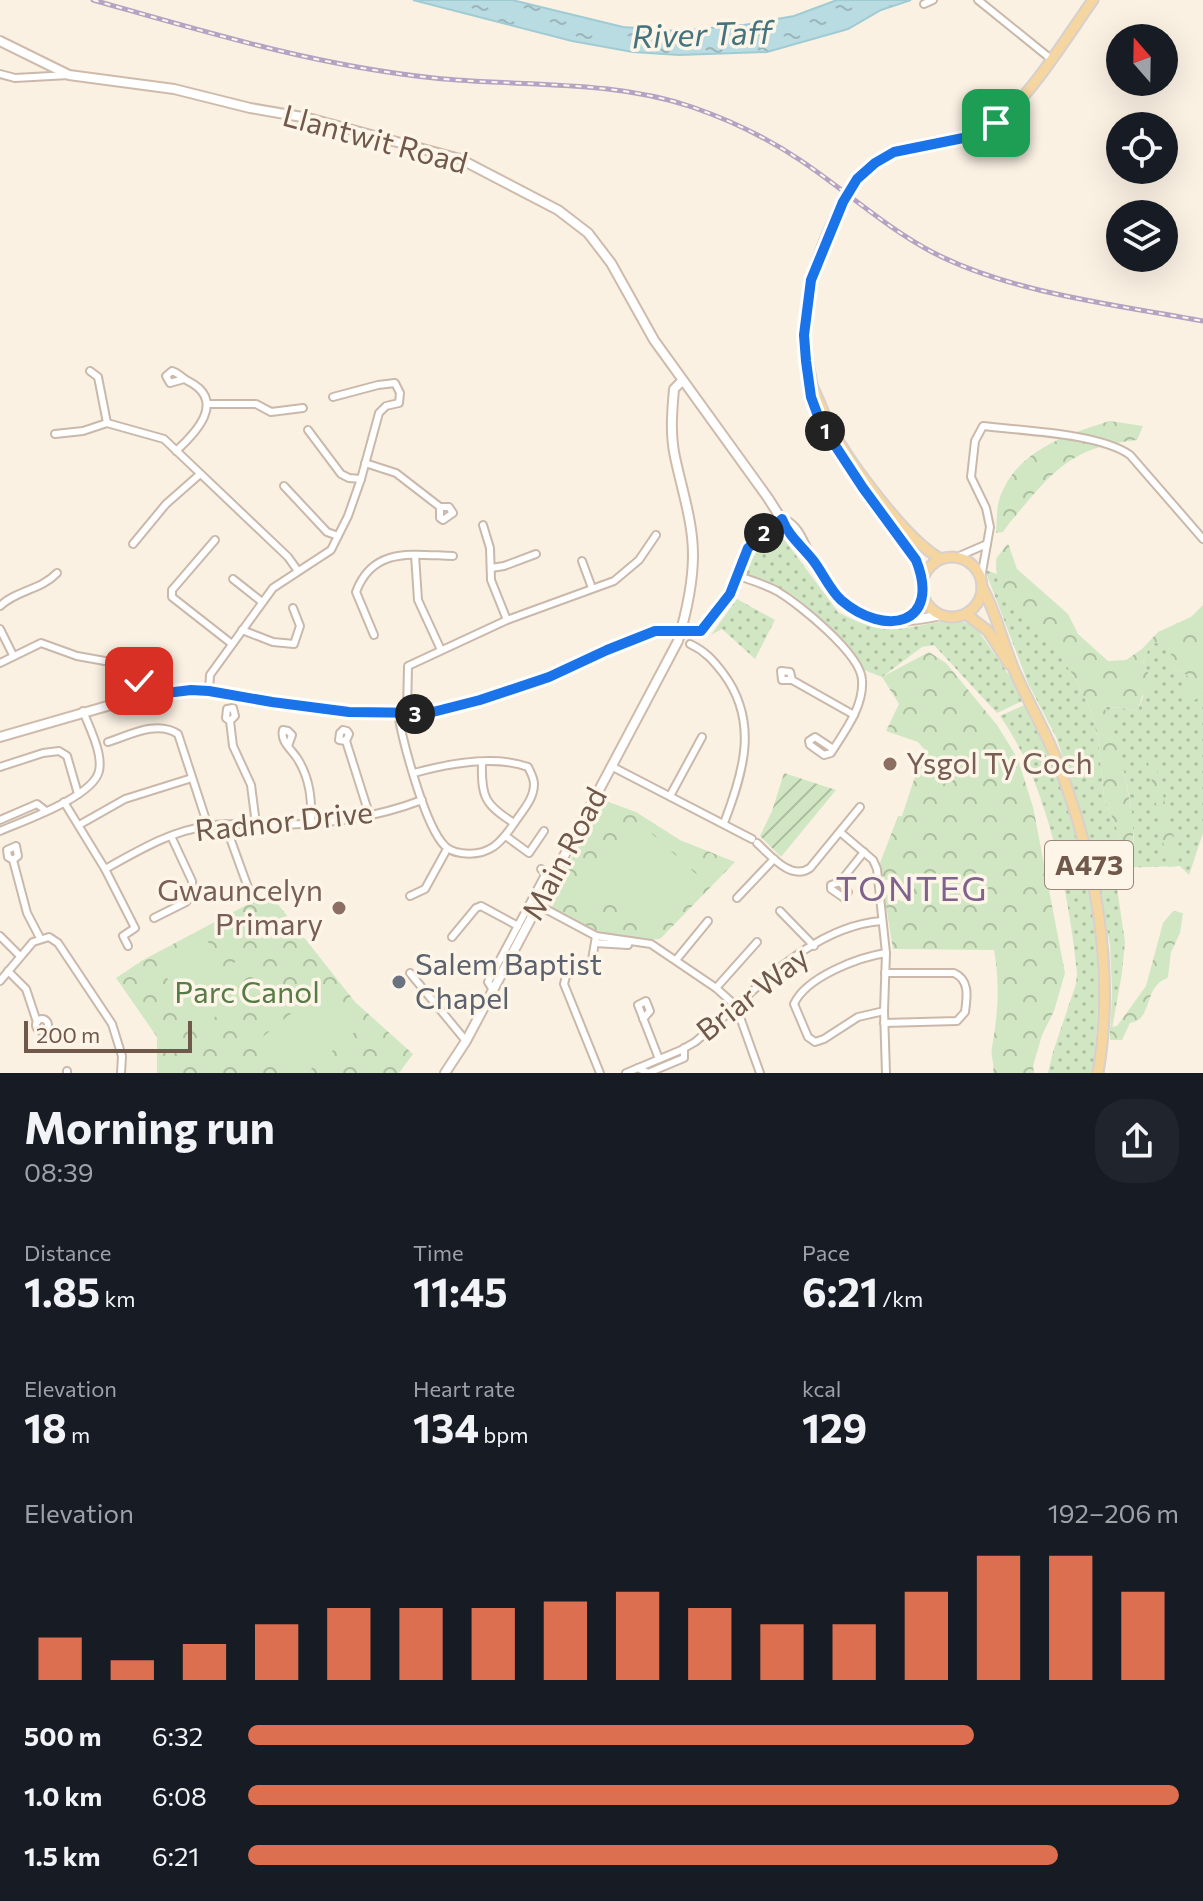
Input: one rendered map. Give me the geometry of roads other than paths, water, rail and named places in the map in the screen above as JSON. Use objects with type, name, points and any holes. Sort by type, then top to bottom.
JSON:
[{"type":"main road","points":[[941,559],[927,551],[873,488],[830,425],[812,386],[806,361],[804,335],[811,280],[843,202],[857,179],[894,152],[978,135],[996,123],[1015,106],[1093,0]]},
{"type":"main road","name":"Llantwit Road","points":[[0,41],[69,75],[174,89],[250,108],[308,118],[460,159],[498,176],[558,210],[588,233],[626,286],[654,340],[682,381],[782,519],[792,524],[840,599],[872,619],[899,622]]},
{"type":"main road","name":"Main Road","points":[[445,1073],[466,1041],[680,633],[688,603],[693,556],[687,502],[671,425],[674,389],[682,381]]},
{"type":"main road","points":[[812,386],[811,397],[821,424],[916,560],[923,578],[924,598],[941,615]]},
{"type":"main road","points":[[0,737],[142,696],[191,690],[311,708],[402,714],[429,713],[480,700],[549,677],[655,631],[701,631],[730,594],[748,548],[782,519]]},
{"type":"main road","points":[[899,622],[941,615],[954,617],[966,614],[978,603],[982,582],[971,564],[957,557],[933,563],[923,578]]},
{"type":"main road","name":"A473","points":[[982,582],[1014,669],[1057,762],[1074,809],[1091,873],[1103,967],[1104,1006],[1098,1073]]},
{"type":"main road","points":[[899,622],[912,614],[924,598]]},
{"type":"main road","name":"A473","points":[[966,614],[988,631],[1014,669]]},
{"type":"street","points":[[924,4],[933,0]]},
{"type":"street","points":[[978,0],[1051,59]]},
{"type":"street","points":[[0,74],[28,78],[69,75]]},
{"type":"street","points":[[90,371],[98,377],[107,423]]},
{"type":"street","points":[[176,451],[193,435],[208,404],[206,394],[198,385],[184,379]]},
{"type":"street","points":[[209,691],[210,675],[273,588],[331,550],[361,479],[379,413],[386,406],[399,403],[400,393],[395,383],[333,397]]},
{"type":"street","points":[[208,404],[256,404],[271,412],[303,408]]},
{"type":"street","points":[[55,434],[83,431],[107,423],[164,439],[288,557],[298,571]]},
{"type":"street","points":[[982,582],[990,527],[986,508],[971,477],[975,441],[983,426],[1094,441],[1127,453],[1203,539]]},
{"type":"street","points":[[308,430],[341,474],[361,479]]},
{"type":"street","points":[[365,463],[396,473],[440,507]]},
{"type":"street","points":[[133,544],[166,504],[199,475]]},
{"type":"street","points":[[284,486],[327,532],[338,536]]},
{"type":"street","points":[[483,525],[490,548],[491,580],[507,620]]},
{"type":"street","points":[[414,773],[482,763],[517,763],[528,767],[534,780],[530,799],[507,837],[488,852],[472,854],[447,849],[439,839],[403,744],[402,714],[408,666],[507,620],[614,581],[639,560],[656,535]]},
{"type":"street","points":[[215,540],[172,590],[172,597],[232,644]]},
{"type":"street","points":[[957,557],[987,544]]},
{"type":"street","points":[[491,568],[536,554]]},
{"type":"street","points":[[374,635],[356,592],[367,571],[385,559],[415,555],[453,556]]},
{"type":"street","points":[[415,555],[418,600],[441,650]]},
{"type":"street","points":[[582,561],[592,588]]},
{"type":"street","points":[[736,575],[792,600],[845,648],[858,665],[863,679],[854,715],[833,749]]},
{"type":"street","points":[[0,606],[20,592],[56,578]]},
{"type":"street","points":[[233,579],[262,602]]},
{"type":"street","points":[[242,630],[273,642],[294,644],[300,626],[293,608]]},
{"type":"street","points":[[0,629],[13,655]]},
{"type":"street","points":[[0,663],[41,643],[77,656],[116,663],[136,672],[142,696]]},
{"type":"street","points":[[690,644],[714,661],[736,694],[747,728],[739,782],[724,823]]},
{"type":"street","points":[[792,680],[854,715]]},
{"type":"street","points":[[0,831],[64,802],[92,783],[99,771],[99,757],[83,711]]},
{"type":"street","points":[[230,721],[233,746],[251,785],[256,824]]},
{"type":"street","points":[[108,742],[159,727],[178,734],[208,826]]},
{"type":"street","points":[[670,796],[702,737]]},
{"type":"street","points":[[346,741],[370,817]]},
{"type":"street","points":[[288,746],[301,764],[311,791],[311,823]]},
{"type":"street","points":[[0,767],[59,751],[67,756],[78,794]]},
{"type":"street","points":[[482,763],[481,787],[486,801],[514,823]]},
{"type":"street","points":[[611,766],[724,823],[755,841],[774,859],[797,874],[810,868],[860,807]]},
{"type":"street","points":[[79,825],[125,799],[192,778]]},
{"type":"street","name":"Radnor Drive","points":[[105,869],[171,836],[208,826],[336,823],[370,817],[422,800]]},
{"type":"street","points":[[64,802],[105,869],[135,928],[123,936],[128,946]]},
{"type":"street","points":[[0,820],[37,804],[46,811]]},
{"type":"street","points":[[225,824],[250,893]]},
{"type":"street","points":[[507,837],[529,853],[544,831]]},
{"type":"street","points":[[840,832],[876,864],[886,953],[886,1073]]},
{"type":"street","points":[[154,918],[186,902],[193,893],[192,881],[171,836]]},
{"type":"street","points":[[410,896],[425,889],[447,849]]},
{"type":"street","points":[[840,882],[864,852]]},
{"type":"street","points":[[737,898],[774,859]]},
{"type":"street","points":[[13,860],[27,913],[40,938]]},
{"type":"street","points":[[493,990],[488,982],[546,873],[541,869]]},
{"type":"street","points":[[538,905],[596,939],[651,944],[716,988],[736,1006],[747,1044],[760,1073]]},
{"type":"street","points":[[452,937],[481,906],[518,926]]},
{"type":"street","points":[[780,911],[814,946]]},
{"type":"street","points":[[676,960],[708,921]]},
{"type":"street","name":"Briar Way","points":[[626,1073],[684,1048],[776,969],[814,946],[850,929],[882,921]]},
{"type":"street","points":[[0,936],[20,956]]},
{"type":"street","points":[[0,981],[40,938],[49,937],[58,943],[112,1024],[122,1056],[121,1073]]},
{"type":"street","points":[[596,939],[592,960],[566,976],[564,984],[600,1073]]},
{"type":"street","points":[[716,988],[757,942]]},
{"type":"street","points":[[884,1011],[858,1017],[815,1042],[808,1037],[794,1004],[805,990],[847,964],[886,953]]},
{"type":"street","points":[[8,971],[26,989],[37,1022]]},
{"type":"street","points":[[410,973],[466,1041]]},
{"type":"street","points":[[884,1023],[957,1021],[965,1012],[966,996],[964,980],[954,973],[885,973]]},
{"type":"street","points":[[643,1019],[659,1059]]},
{"type":"street","points":[[638,1068],[648,1073],[678,1061],[684,1058],[684,1048]]},
{"type":"water","name":"River Taff","points":[[413,0],[512,0],[623,27],[678,31],[744,25],[794,16],[837,0],[911,0],[881,10],[848,29],[767,52],[679,55],[633,52],[572,41]]},
{"type":"railway","points":[[93,0],[262,46],[390,73],[466,81],[597,88],[661,98],[692,107],[775,144],[899,232],[964,267],[1066,296],[1203,321]]},
{"type":"place","name":"Ysgol Ty Coch","points":[[890,764]]},
{"type":"place","name":"Gwauncelyn Primary","points":[[339,908]]},
{"type":"place","name":"Salem Baptist Chapel","points":[[399,982]]},
{"type":"district","name":"TONTEG","points":[[912,889]]},
{"type":"park label","name":"Parc Canol","points":[[247,993]]}]
